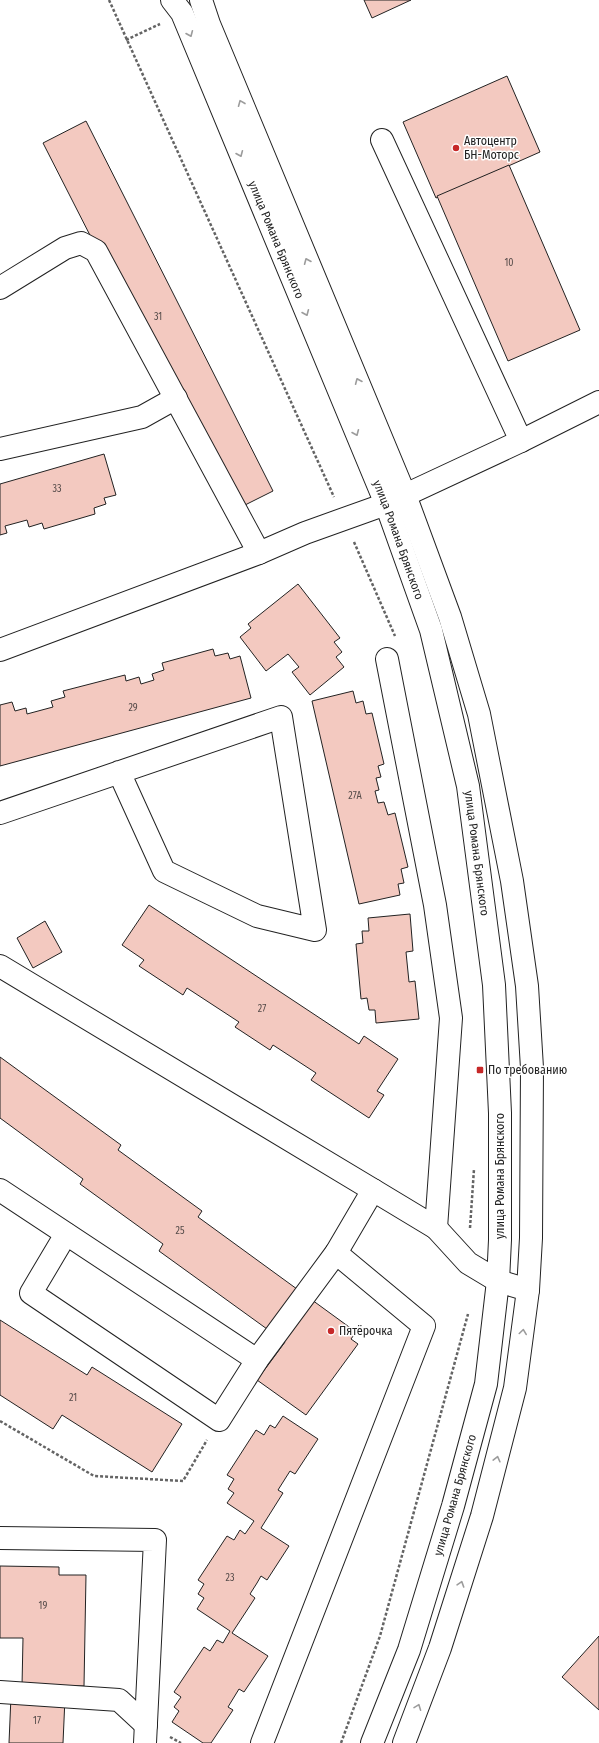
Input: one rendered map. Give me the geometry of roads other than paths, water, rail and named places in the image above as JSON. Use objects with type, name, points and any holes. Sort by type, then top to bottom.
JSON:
[{"type":"main road","name":"улица Романа Брянского","points":[[172,0],[182,13],[386,504],[431,630],[468,786],[494,985],[500,1113],[500,1240],[498,1281],[486,1384],[452,1506],[409,1650],[372,1743]]},
{"type":"main road","name":"улица Романа Брянского","points":[[201,0],[211,31],[405,495],[450,617],[479,714],[512,881],[527,986],[532,1068],[532,1238],[528,1290],[515,1388],[482,1516],[440,1648],[404,1743]]},
{"type":"main road","points":[[382,140],[521,441]]},
{"type":"main road","points":[[0,288],[65,248],[81,243],[96,251],[259,553]]},
{"type":"main road","points":[[0,449],[142,416],[176,398]]},
{"type":"main road","points":[[0,650],[259,553],[344,518],[386,504],[521,441],[599,402]]},
{"type":"main road","points":[[392,651],[436,905],[451,1018],[436,1228]]},
{"type":"main road","points":[[0,813],[119,772],[281,717],[316,930],[257,916],[164,871],[119,772]]},
{"type":"main road","points":[[0,966],[436,1228],[468,1263],[498,1281],[528,1290]]},
{"type":"main road","points":[[0,1190],[257,1360]]},
{"type":"main road","points":[[66,1234],[31,1293],[219,1420],[257,1360],[336,1253],[373,1190]]},
{"type":"main road","points":[[262,1743],[424,1326],[336,1253]]},
{"type":"main road","points":[[0,1538],[155,1540],[145,1734]]},
{"type":"main road","points":[[0,1692],[119,1700],[145,1734]]},
{"type":"place","name":"Автоцентр БН-Моторс","points":[[456,148]]},
{"type":"place","name":"По требованию","points":[[480,1070]]},
{"type":"place","name":"Пятёрочка","points":[[331,1331]]}]
